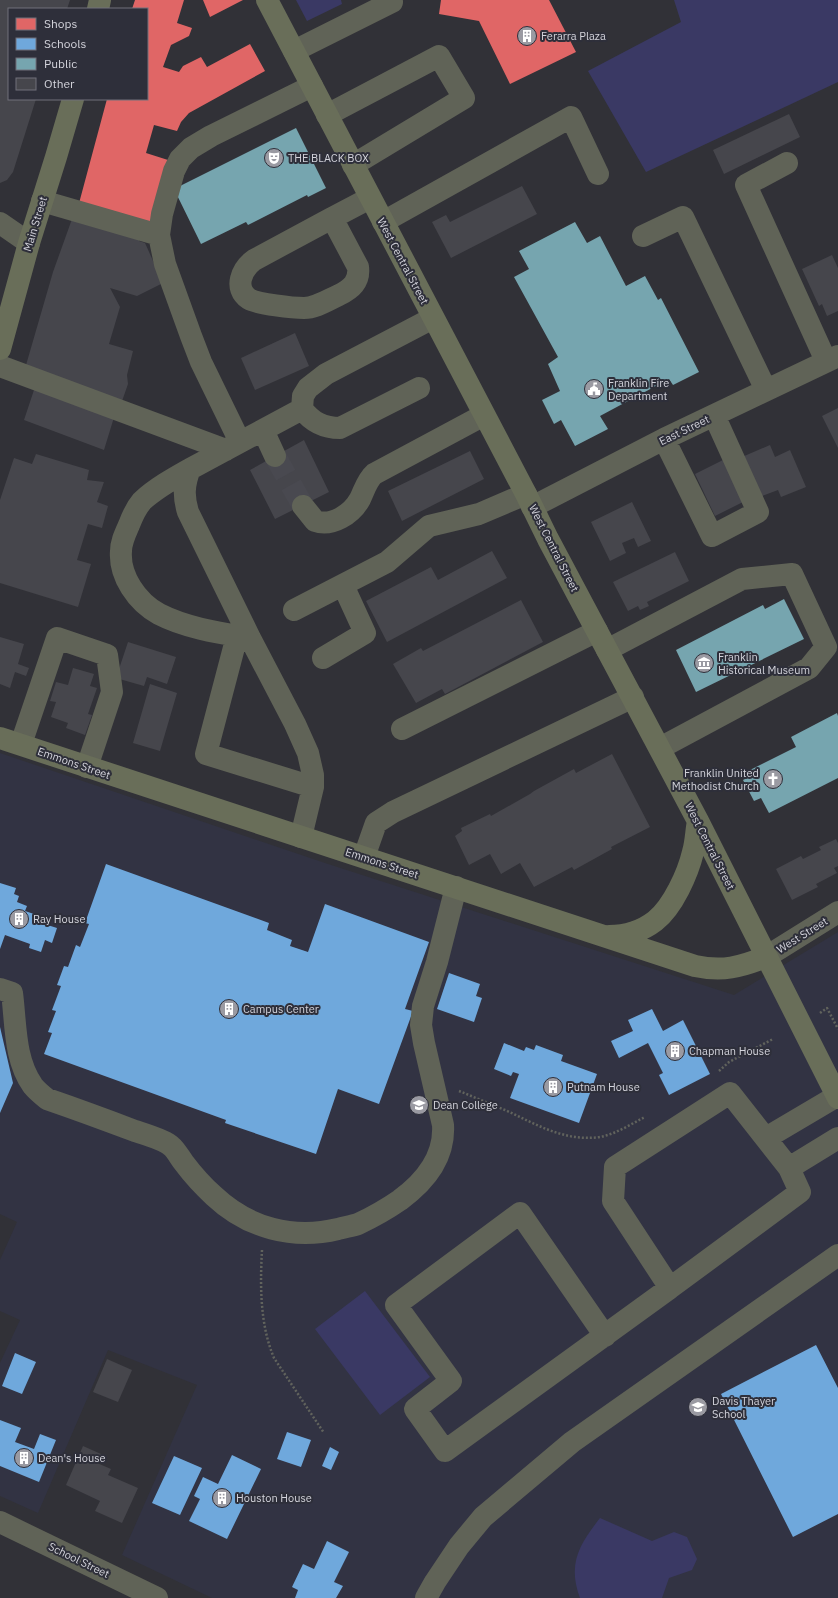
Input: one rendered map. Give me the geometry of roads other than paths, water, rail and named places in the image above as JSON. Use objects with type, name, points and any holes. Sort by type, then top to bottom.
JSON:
[{"type":"main road","name":"West Central Street","points":[[268,0],[548,539],[698,821],[838,1097]]},
{"type":"main road","name":"Main Street","points":[[0,349],[29,243],[72,100]]},
{"type":"main road","name":"Emmons Street","points":[[0,738],[695,966],[712,969],[725,969],[766,957]]},
{"type":"main road","points":[[606,937],[623,936],[640,929],[656,921],[666,910],[681,886],[689,867],[694,851],[698,821]]},
{"type":"street","points":[[294,51],[392,2],[388,0]]},
{"type":"street","points":[[327,116],[439,56],[464,98],[353,165]]},
{"type":"street","points":[[233,446],[165,264],[159,234],[162,214],[174,171],[185,153],[199,142],[312,86]]},
{"type":"street","points":[[383,222],[571,117],[598,174]]},
{"type":"street","points":[[787,163],[746,185],[832,358]]},
{"type":"street","points":[[332,218],[358,267],[359,275],[353,286],[327,301],[305,308],[260,303],[250,299],[246,295],[240,280],[242,272],[246,266],[254,260],[332,218],[370,198]]},
{"type":"street","points":[[42,201],[159,234]]},
{"type":"street","points":[[643,236],[683,217],[766,390]]},
{"type":"street","points":[[0,223],[29,243]]},
{"type":"street","points":[[419,388],[340,428],[326,427],[310,420],[302,409],[303,396],[308,388],[326,374],[433,318]]},
{"type":"street","name":"East Street","points":[[294,610],[387,562],[429,526],[529,501],[664,439],[832,358]]},
{"type":"street","points":[[0,366],[233,446]]},
{"type":"street","points":[[243,637],[188,625],[159,614],[150,608],[131,588],[124,571],[121,552],[122,541],[136,509],[159,488],[190,469],[302,409]]},
{"type":"street","points":[[303,506],[315,521],[325,523],[338,519],[353,509],[370,478],[374,474],[484,415]]},
{"type":"street","points":[[664,439],[712,536],[758,512],[714,415]]},
{"type":"street","points":[[263,430],[275,456]]},
{"type":"street","points":[[190,469],[184,492],[188,512],[243,637],[303,741],[311,764],[313,787],[302,837]]},
{"type":"street","points":[[607,650],[742,579],[792,574],[826,647],[809,668],[660,748]]},
{"type":"street","points":[[323,658],[365,633],[343,585]]},
{"type":"street","points":[[402,729],[597,631]]},
{"type":"street","points":[[243,637],[206,754],[313,787]]},
{"type":"street","points":[[21,744],[58,638],[107,655],[112,692],[87,767]]},
{"type":"street","points":[[364,857],[376,823],[393,812],[632,697]]},
{"type":"street","points":[[0,989],[12,993],[20,1058],[25,1072],[34,1087],[47,1099],[150,1136],[171,1146],[196,1178],[215,1197],[239,1215],[264,1227],[283,1232],[325,1232],[357,1224],[386,1210],[410,1192],[430,1172],[439,1154],[444,1138],[443,1125],[421,1025],[423,1006],[437,962],[456,887]]},
{"type":"street","name":"West Street","points":[[766,957],[838,912]]},
{"type":"street","points":[[605,1336],[520,1213],[396,1305],[450,1381],[415,1409],[445,1451],[605,1336],[670,1288],[800,1192],[789,1168],[730,1093],[614,1167],[613,1200],[670,1288]]},
{"type":"street","points":[[766,1138],[838,1097]]},
{"type":"street","points":[[789,1168],[838,1138]]},
{"type":"street","points":[[426,1598],[458,1546],[483,1517],[566,1447],[838,1255]]},
{"type":"street","name":"School Street","points":[[0,1522],[157,1598]]},
{"type":"tunnel","points":[[275,456],[303,506]]},
{"type":"place","name":"Ferarra Plaza","points":[[527,36]]},
{"type":"place","name":"THE BLACK BOX","points":[[274,158]]},
{"type":"place","name":"Franklin Fire Department","points":[[594,389]]},
{"type":"place","name":"Franklin Historical Museum","points":[[704,663]]},
{"type":"place","name":"Franklin United Methodist Church","points":[[773,779]]},
{"type":"place","name":"Ray House","points":[[19,919]]},
{"type":"place","name":"Campus Center","points":[[229,1009]]},
{"type":"place","name":"Chapman House","points":[[675,1051]]},
{"type":"place","name":"Putnam House","points":[[553,1087]]},
{"type":"place","name":"Dean College","points":[[419,1105]]},
{"type":"place","name":"Davis Thayer School","points":[[698,1407]]},
{"type":"place","name":"Dean's House","points":[[24,1458]]},
{"type":"place","name":"Houston House","points":[[222,1498]]}]
